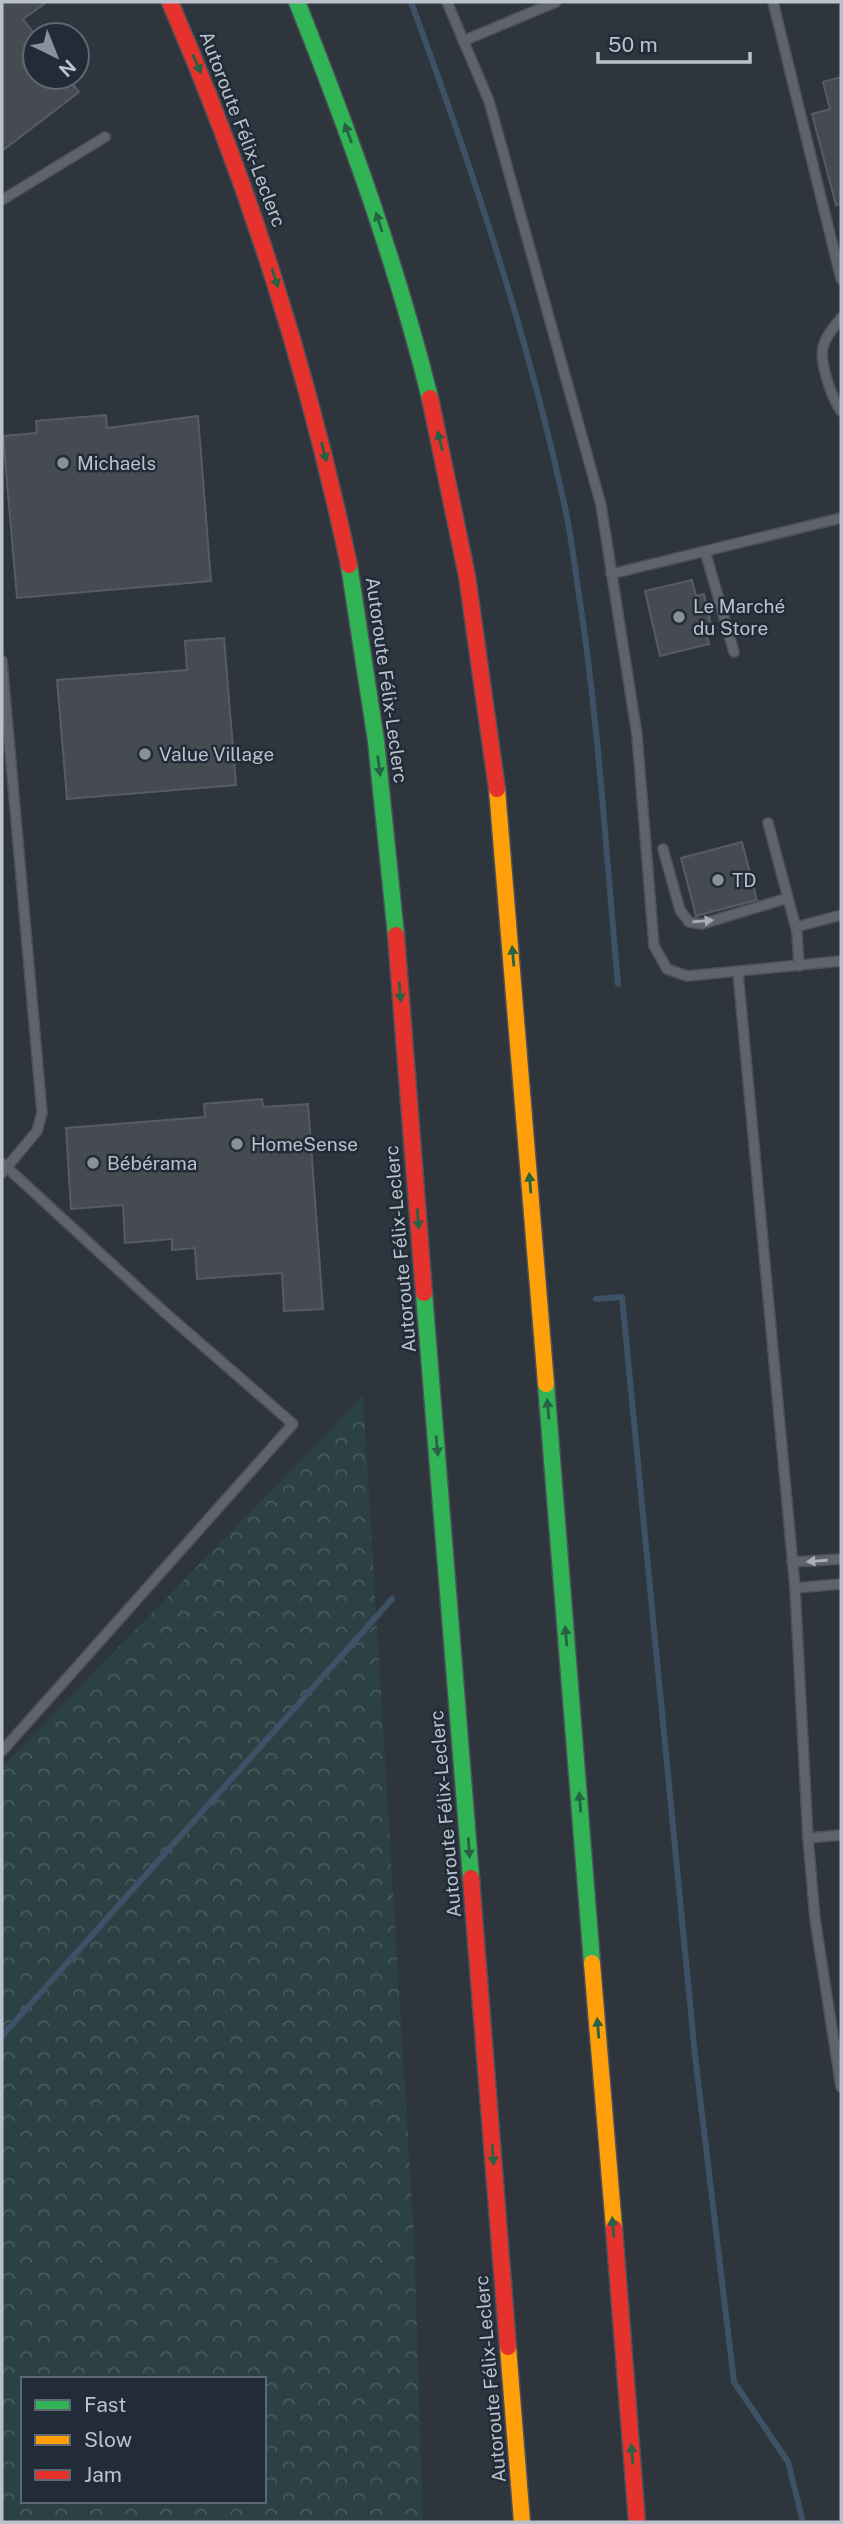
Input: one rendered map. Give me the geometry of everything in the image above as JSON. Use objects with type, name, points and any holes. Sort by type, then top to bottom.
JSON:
[{"type":"highway","name":"Autoroute Félix-Leclerc","points":[[170,2],[244,183],[296,346],[339,519],[370,698],[390,859],[522,2522]]},
{"type":"highway","points":[[298,2],[371,198],[398,279],[421,362],[466,560],[486,685],[505,854],[637,2522]]},
{"type":"highway","points":[[505,2522],[512,2392]]},
{"type":"lane","points":[[447,2],[489,101],[601,505],[637,735],[654,946],[667,969],[687,976],[841,961]]},
{"type":"lane","points":[[463,41],[556,2]]},
{"type":"lane","points":[[773,2],[841,279]]},
{"type":"lane","points":[[2,200],[105,137]]},
{"type":"lane","points":[[841,318],[830,331],[822,348],[834,401],[841,411]]},
{"type":"lane","points":[[611,574],[841,518]]},
{"type":"lane","points":[[705,551],[734,652]]},
{"type":"lane","points":[[2,662],[42,1112],[37,1131],[3,1168],[293,1424],[4,1745]]},
{"type":"lane","points":[[768,823],[796,927],[799,966]]},
{"type":"lane","points":[[663,849],[680,909],[689,922],[702,924],[788,898]]},
{"type":"lane","points":[[796,927],[841,915]]},
{"type":"lane","points":[[738,972],[795,1588],[808,1839],[815,1919],[841,2087]]},
{"type":"lane","points":[[792,1562],[841,1559]]},
{"type":"lane","points":[[795,1588],[841,1584]]},
{"type":"lane","points":[[808,1839],[841,1835]]},
{"type":"green space","points":[[363,1396],[414,2237],[423,2522],[2,2522],[2,1767]]},
{"type":"building","points":[[2,2],[47,2],[21,21],[21,91],[79,92],[2,151]]},
{"type":"building","points":[[841,77],[841,204],[836,205],[812,114],[830,109],[823,82]]},
{"type":"building","points":[[106,415],[107,428],[198,416],[211,581],[17,598],[3,436],[37,433],[36,421]]},
{"type":"building","points":[[692,580],[696,596],[704,594],[711,625],[705,627],[709,644],[660,656],[645,591]]},
{"type":"building","points":[[224,638],[236,785],[67,799],[57,680],[187,670],[185,641]]},
{"type":"building","points":[[742,842],[757,900],[696,916],[681,858]]},
{"type":"building","points":[[262,1099],[263,1107],[308,1104],[323,1309],[284,1311],[282,1273],[197,1279],[195,1248],[172,1250],[172,1239],[125,1243],[123,1205],[71,1209],[66,1128],[205,1117],[204,1104]]},
{"type":"waterway","points":[[411,2],[478,193],[518,321],[567,517],[592,692],[618,984]]},
{"type":"waterway","points":[[596,1299],[622,1297],[695,2055],[734,2382],[788,2462],[803,2522]]},
{"type":"waterway","points":[[2,2036],[392,1599]]},
{"type":"traffic: fast","points":[[297,2],[370,198],[402,297],[430,398]]},
{"type":"traffic: fast","points":[[349,565],[376,741],[396,935]]},
{"type":"traffic: fast","points":[[424,1293],[471,1878]]},
{"type":"traffic: fast","points":[[546,1384],[592,1963]]},
{"type":"traffic: slow","points":[[497,789],[546,1384]]},
{"type":"traffic: slow","points":[[592,1963],[614,2228]]},
{"type":"traffic: slow","points":[[508,2347],[522,2522]]},
{"type":"traffic: jam","points":[[170,2],[226,140],[274,279],[315,420],[349,565]]},
{"type":"traffic: jam","points":[[430,398],[467,576],[497,789]]},
{"type":"traffic: jam","points":[[396,935],[424,1293]]},
{"type":"traffic: jam","points":[[471,1878],[508,2347]]},
{"type":"traffic: jam","points":[[614,2228],[637,2522]]},
{"type":"place","name":"Michaels","points":[[63,463]]},
{"type":"place","name":"Le Marché du Store","points":[[679,617]]},
{"type":"place","name":"Value Village","points":[[145,754]]},
{"type":"place","name":"TD","points":[[718,880]]},
{"type":"place","name":"HomeSense","points":[[237,1144]]},
{"type":"place","name":"Bébérama","points":[[93,1163]]}]
